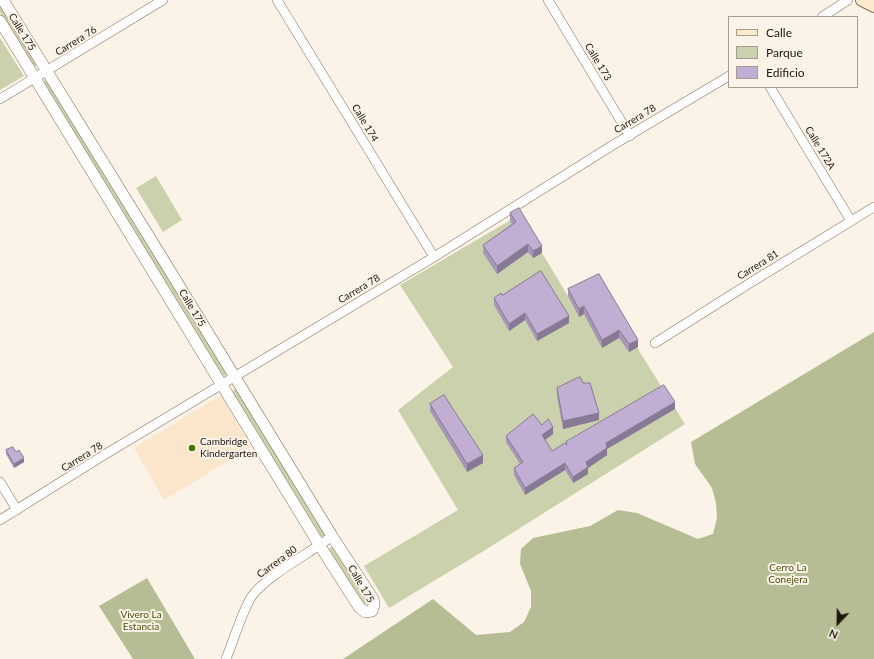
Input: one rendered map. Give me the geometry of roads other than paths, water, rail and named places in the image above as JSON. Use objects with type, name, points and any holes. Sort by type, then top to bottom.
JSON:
[{"type":"main road","points":[[862,0],[874,6]]},
{"type":"street","name":"Calle 175","points":[[0,21],[320,546],[359,607],[365,612],[372,611],[374,605],[372,599],[3,0]]},
{"type":"street","name":"Carrera 76","points":[[0,99],[47,72],[163,0]]},
{"type":"street","name":"Calle 174","points":[[277,0],[434,257]]},
{"type":"street","name":"Calle 173","points":[[548,0],[630,136]]},
{"type":"street","points":[[824,16],[848,0]]},
{"type":"street","name":"Carrera 78","points":[[0,520],[728,77]]},
{"type":"street","name":"Calle 172A","points":[[771,88],[850,221]]},
{"type":"street","name":"Carrera 81","points":[[655,343],[750,282],[874,207]]},
{"type":"street","points":[[0,482],[17,510]]},
{"type":"street","name":"Carrera 80","points":[[226,659],[250,599],[257,590],[332,536]]},
{"type":"place","name":"Cambridge Kindergarten","points":[[192,448]]},
{"type":"park label","name":"Cerro La Conejera","points":[[788,574]]},
{"type":"park label","name":"Vivero La Estancia","points":[[141,620]]}]
